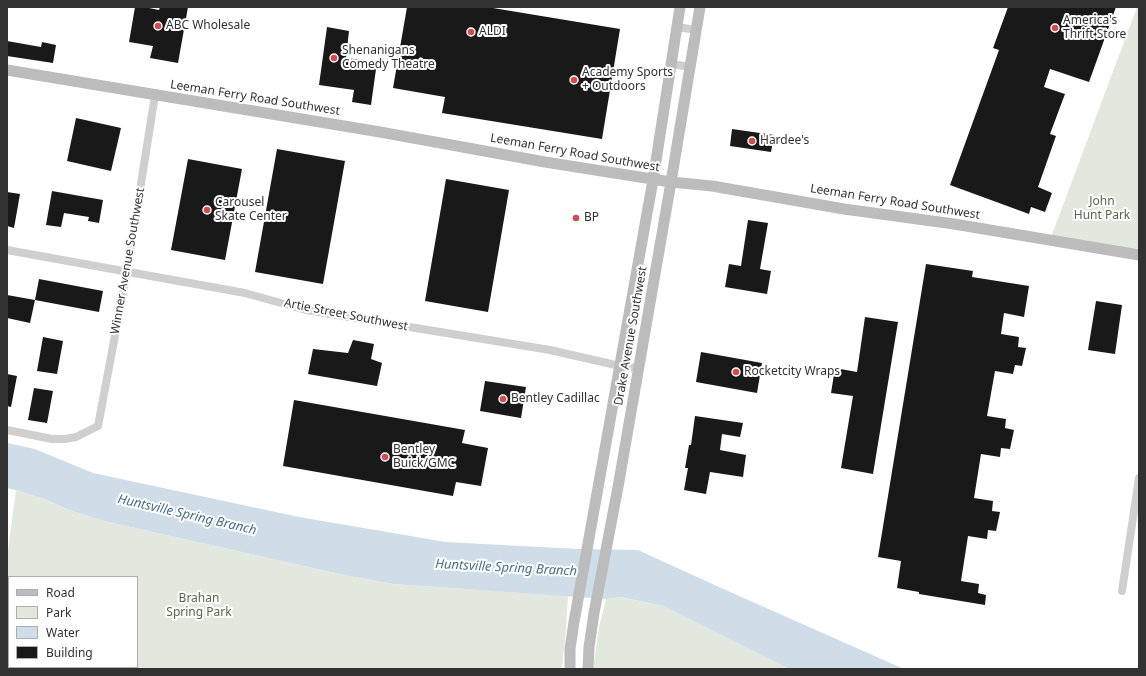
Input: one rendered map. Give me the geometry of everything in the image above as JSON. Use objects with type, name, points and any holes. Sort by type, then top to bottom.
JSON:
[{"type":"street","name":"Drake Avenue Southwest","points":[[570,669],[570,649],[653,180],[680,7]]},
{"type":"street","name":"Drake Avenue Southwest","points":[[588,669],[589,647],[691,67],[700,7]]},
{"type":"street","points":[[677,26],[697,30]]},
{"type":"street","points":[[671,64],[691,67]]},
{"type":"street","name":"Leeman Ferry Road Southwest","points":[[7,70],[380,132],[653,180],[712,186],[844,209],[926,220],[1139,255]]},
{"type":"street","name":"Winner Avenue Southwest","points":[[7,430],[52,439],[65,439],[76,438],[98,426],[127,272],[155,95]]},
{"type":"street","name":"Artie Street Southwest","points":[[7,250],[245,293],[306,310],[550,350],[620,366],[638,368]]},
{"type":"street","points":[[1122,591],[1139,478]]},
{"type":"green space","name":"John Hunt Park","points":[[1137,7],[1139,7],[1139,255],[1050,240]]},
{"type":"green space","name":"Brahan Spring Park","points":[[16,490],[45,499],[69,510],[104,521],[344,575],[393,584],[568,596],[562,669],[7,669],[7,558]]},
{"type":"green space","points":[[620,597],[663,606],[789,669],[593,669],[599,627],[606,599]]},
{"type":"water","name":"Huntsville Spring Branch","points":[[7,443],[35,449],[93,473],[299,517],[446,542],[578,549],[638,550],[904,669],[789,669],[663,606],[621,597],[606,599],[393,584],[344,575],[104,521],[69,510],[45,499],[7,488]]},
{"type":"building","name":"ABC Wholesale","points":[[135,7],[159,10],[160,7],[188,7],[178,63],[150,58],[153,46],[129,42]]},
{"type":"building","points":[[407,7],[487,7],[620,29],[602,139],[442,113],[445,97],[393,88]]},
{"type":"building","points":[[1008,7],[1116,7],[1089,82],[1050,69],[1044,87],[1065,94],[1050,134],[1056,136],[1038,187],[1052,193],[1045,212],[1031,207],[1029,214],[950,185],[999,50],[993,48]]},
{"type":"building","points":[[327,27],[349,31],[346,58],[377,62],[371,105],[352,102],[354,90],[319,85]]},
{"type":"building","points":[[7,41],[41,47],[42,42],[56,45],[53,63],[7,56]]},
{"type":"building","points":[[76,118],[121,128],[111,171],[67,161]]},
{"type":"building","name":"Hardee's","points":[[732,129],[774,135],[771,152],[730,146]]},
{"type":"building","points":[[277,149],[345,161],[323,284],[255,272]]},
{"type":"building","name":"Carousel Skate Center","points":[[188,159],[242,169],[225,260],[171,250]]},
{"type":"building","points":[[446,179],[509,190],[488,312],[425,301]]},
{"type":"building","points":[[52,191],[103,200],[99,223],[88,221],[89,217],[64,213],[61,227],[46,225]]},
{"type":"building","points":[[7,192],[20,194],[14,228],[7,226]]},
{"type":"building","points":[[748,220],[768,223],[760,269],[771,271],[767,294],[725,287],[729,264],[741,266]]},
{"type":"building","points":[[926,264],[973,271],[972,277],[1029,286],[1024,317],[1004,313],[1001,334],[1019,337],[1018,347],[1026,348],[1022,366],[1015,365],[1013,374],[995,371],[987,416],[1006,419],[1005,428],[1014,430],[1010,449],[1001,448],[1000,457],[981,454],[974,498],[993,501],[992,511],[1000,512],[996,531],[988,530],[987,539],[968,536],[961,581],[979,584],[978,593],[986,595],[985,605],[919,594],[919,592],[897,588],[901,561],[878,557]]},
{"type":"building","points":[[39,279],[103,291],[99,312],[35,300]]},
{"type":"building","points":[[7,295],[35,300],[30,323],[7,318]]},
{"type":"building","points":[[1096,301],[1122,305],[1115,354],[1088,350]]},
{"type":"building","points":[[865,317],[898,322],[873,474],[841,468],[853,396],[831,393],[835,368],[857,372]]},
{"type":"building","points":[[43,337],[63,341],[57,374],[37,371]]},
{"type":"building","points":[[353,340],[374,344],[371,359],[382,363],[377,386],[308,374],[313,349],[348,353]]},
{"type":"building","points":[[701,352],[762,363],[757,393],[696,382]]},
{"type":"building","points":[[7,374],[17,376],[11,407],[7,406]]},
{"type":"building","name":"Bentley Cadillac","points":[[485,381],[526,387],[521,418],[480,411]]},
{"type":"building","points":[[34,388],[53,391],[47,423],[28,420]]},
{"type":"building","name":"Bentley Buick/GMC","points":[[294,400],[465,430],[462,443],[488,448],[481,486],[456,482],[453,496],[283,466]]},
{"type":"building","points":[[695,416],[743,423],[740,437],[722,434],[720,450],[746,455],[743,477],[710,472],[706,494],[684,490],[688,468],[685,468],[689,445],[691,445]]},
{"type":"place","name":"ABC Wholesale","points":[[158,26]]},
{"type":"place","name":"America's Thrift Store","points":[[1055,28]]},
{"type":"place","name":"ALDI","points":[[471,32]]},
{"type":"place","name":"Shenanigans Comedy Theatre","points":[[334,58]]},
{"type":"place","name":"Academy Sports + Outdoors","points":[[574,80]]},
{"type":"place","name":"Hardee's","points":[[752,141]]},
{"type":"place","name":"Carousel Skate Center","points":[[207,210]]},
{"type":"place","name":"BP","points":[[576,218]]},
{"type":"place","name":"Rocketcity Wraps","points":[[736,372]]},
{"type":"place","name":"Bentley Cadillac","points":[[503,399]]},
{"type":"place","name":"Bentley Buick/GMC","points":[[385,457]]}]
